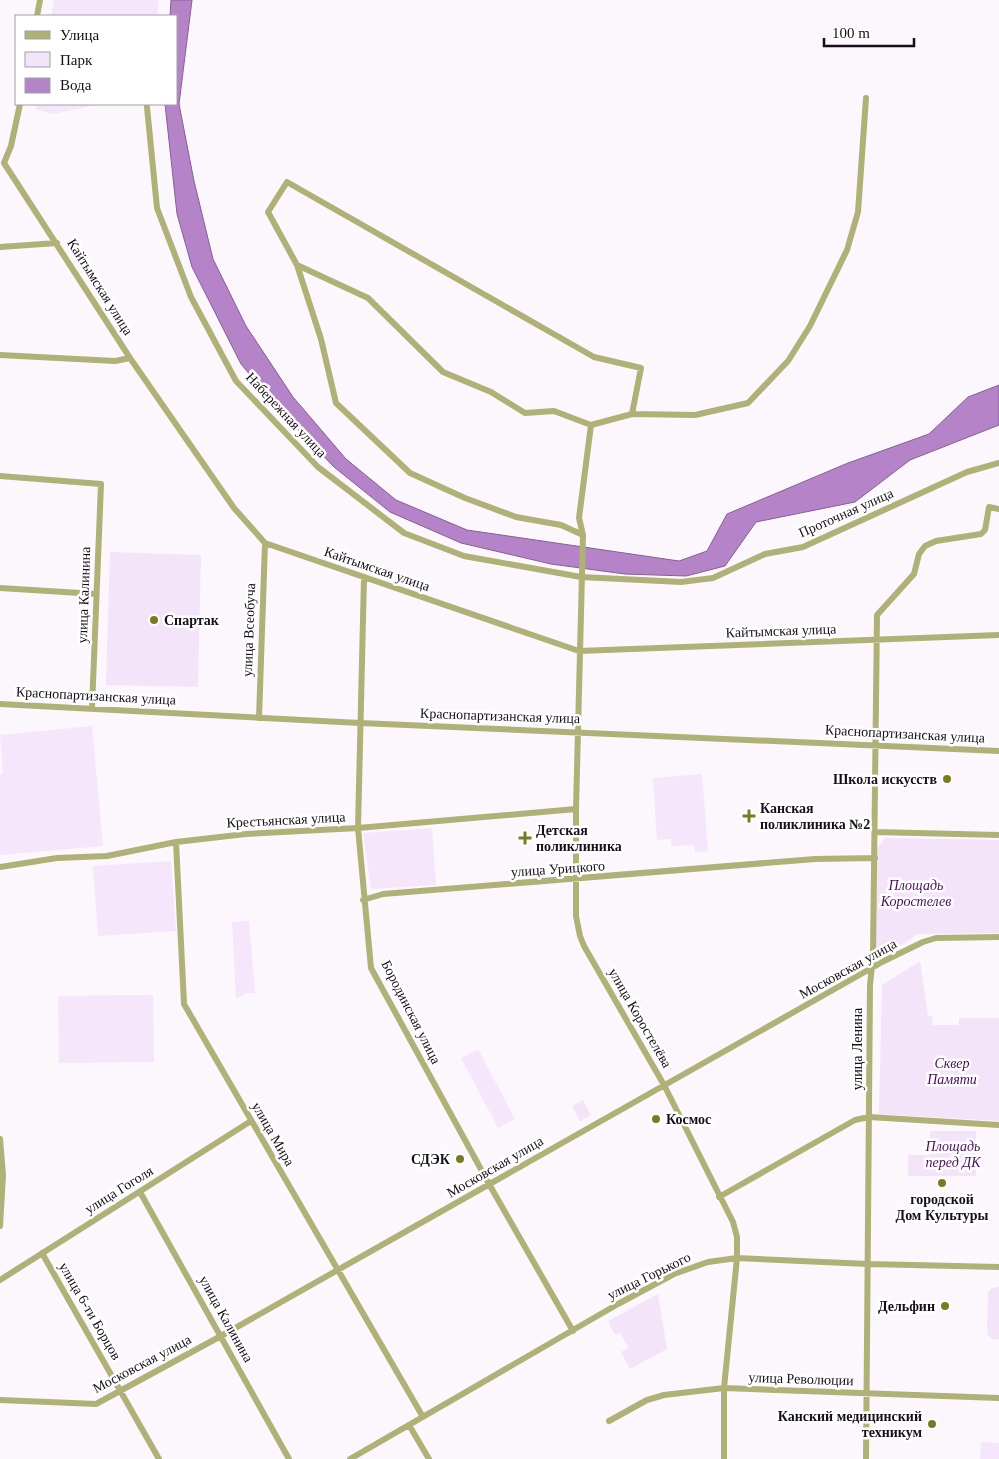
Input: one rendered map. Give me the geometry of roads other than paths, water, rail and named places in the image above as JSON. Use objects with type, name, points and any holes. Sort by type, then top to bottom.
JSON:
[{"type":"street","points":[[37,15],[40,0]]},
{"type":"street","points":[[297,265],[368,298],[443,372],[491,392],[525,413],[554,411],[591,426],[632,414],[695,415],[748,402],[788,361],[810,326],[846,250],[858,212],[866,98]]},
{"type":"street","name":"Кайтымская улица","points":[[20,105],[12,146],[2,161],[130,358],[234,508],[265,543],[579,651],[999,635]]},
{"type":"street","name":"Набережная улица","points":[[147,107],[157,208],[191,297],[236,381],[318,467],[404,533],[464,556],[581,577]]},
{"type":"street","points":[[583,535],[560,525],[516,517],[465,498],[410,473],[336,403],[321,339],[297,265],[268,212],[287,182],[594,357],[641,368],[632,414]]},
{"type":"street","points":[[0,247],[57,243]]},
{"type":"street","points":[[0,355],[115,361],[130,358]]},
{"type":"street","name":"улица Коростелёва","points":[[591,426],[579,518],[583,535],[576,809],[576,916],[580,936],[664,1085],[719,1198],[733,1222],[737,1238],[737,1258],[724,1388],[724,1458]]},
{"type":"street","name":"Проточная улица","points":[[581,577],[681,582],[713,578],[765,554],[803,547],[967,472],[999,463]]},
{"type":"street","name":"улица Калинина","points":[[0,476],[101,484],[92,708]]},
{"type":"street","points":[[878,639],[877,615],[914,574],[921,550],[930,542],[936,540],[981,534],[985,530],[989,507],[999,509]]},
{"type":"street","name":"улица Всеобуча","points":[[259,718],[265,543]]},
{"type":"street","name":"Бородинская улица","points":[[364,578],[358,828],[363,900],[371,968],[489,1184],[573,1331]]},
{"type":"street","points":[[0,588],[96,594]]},
{"type":"street","name":"улица Ленина","points":[[866,1459],[865,1394],[870,985],[873,969],[878,639]]},
{"type":"street","name":"Краснопартизанская улица","points":[[0,704],[360,723],[876,744],[999,751]]},
{"type":"street","name":"Крестьянская улица","points":[[0,867],[57,858],[107,856],[176,842],[246,834],[358,828],[576,809]]},
{"type":"street","points":[[875,832],[999,835]]},
{"type":"street","name":"улица Мира","points":[[176,842],[184,1004],[422,1417]]},
{"type":"street","name":"улица Урицкого","points":[[363,900],[383,894],[576,880],[815,859],[874,858]]},
{"type":"street","name":"Московская улица","points":[[0,1400],[96,1404],[221,1336],[664,1085],[923,942],[936,938],[999,937]]},
{"type":"street","points":[[719,1198],[855,1120],[869,1117],[999,1125]]},
{"type":"street","name":"улица Гоголя","points":[[0,1280],[251,1121]]},
{"type":"street","points":[[0,1140],[3,1175],[0,1226]]},
{"type":"street","name":"улица Калинина","points":[[140,1192],[290,1459]]},
{"type":"street","name":"улица 6-ти Борцов","points":[[42,1253],[159,1459]]},
{"type":"street","name":"улица Горького","points":[[350,1459],[674,1274],[708,1262],[737,1258],[999,1267]]},
{"type":"street","name":"улица Революции","points":[[609,1421],[647,1400],[664,1395],[724,1388],[999,1398]]},
{"type":"street","points":[[409,1425],[429,1459]]},
{"type":"water","points":[[171,0],[192,0],[179,104],[194,181],[213,259],[246,326],[293,397],[346,459],[396,500],[467,530],[679,561],[707,551],[727,514],[848,463],[929,434],[968,397],[999,385],[999,425],[910,460],[855,502],[756,522],[725,566],[686,576],[625,574],[551,564],[461,543],[390,512],[334,467],[279,410],[241,364],[192,267],[177,214],[165,105],[178,105],[178,15],[170,15]]},
{"type":"place","name":"Спартак","points":[[154,620]]},
{"type":"place","name":"Школа искусств","points":[[947,779]]},
{"type":"place","name":"Канская поликлиника №2","points":[[749,816]]},
{"type":"place","name":"Детская поликлиника","points":[[525,838]]},
{"type":"place","name":"Космос","points":[[656,1119]]},
{"type":"place","name":"СДЭК","points":[[460,1159]]},
{"type":"place","name":"городской Дом Культуры","points":[[942,1183]]},
{"type":"place","name":"Дельфин","points":[[945,1306]]},
{"type":"place","name":"Канский медицинский техникум","points":[[932,1424]]},
{"type":"park label","name":"Площадь Коростелев","points":[[916,894]]},
{"type":"park label","name":"Сквер Памяти","points":[[952,1072]]},
{"type":"park label","name":"Площадь перед ДК","points":[[953,1154]]}]
